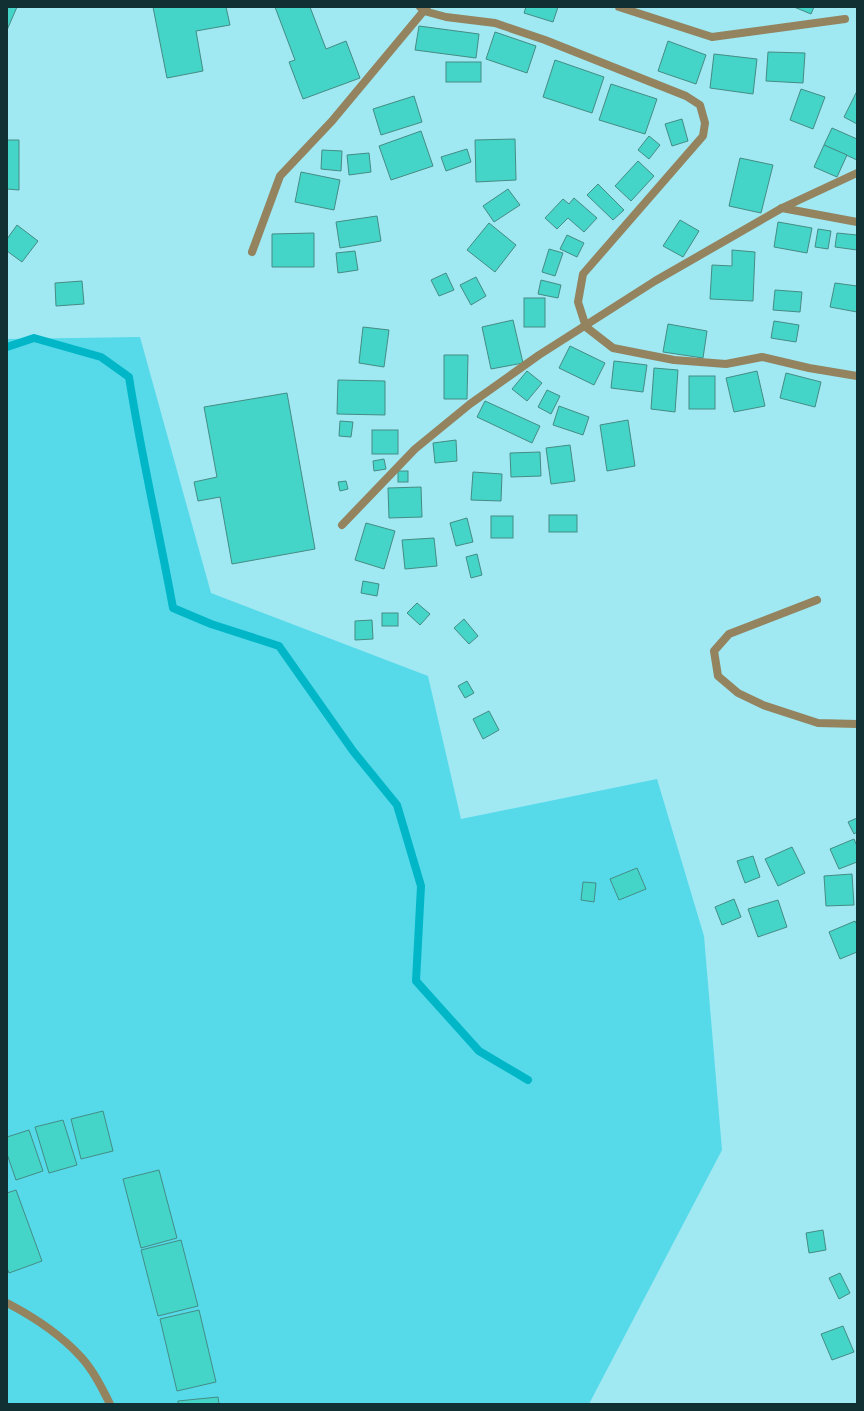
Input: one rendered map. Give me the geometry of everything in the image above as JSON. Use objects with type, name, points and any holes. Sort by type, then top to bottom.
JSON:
[{"type":"street","points":[[619,7],[712,37],[845,19]]},
{"type":"street","points":[[252,252],[280,176],[332,121],[424,8],[446,17],[495,23],[545,40],[686,96],[700,105],[705,122],[703,136],[583,274],[578,302],[586,327],[613,348],[668,358],[726,364],[762,357],[809,368],[857,376]]},
{"type":"street","points":[[342,525],[415,449],[470,404],[539,355],[586,327],[655,281],[782,208],[857,173]]},
{"type":"street","points":[[782,208],[857,222]]},
{"type":"street","points":[[816,600],[729,634],[714,651],[718,676],[738,693],[763,705],[818,723],[857,724]]},
{"type":"street","points":[[7,1302],[38,1321],[78,1354],[99,1383],[110,1404]]},
{"type":"shaded area","points":[[140,337],[211,593],[428,676],[461,819],[657,779],[704,936],[722,1150],[589,1404],[7,1404],[7,339]]},
{"type":"building","points":[[7,7],[17,7],[7,30]]},
{"type":"building","points":[[153,7],[226,7],[230,25],[196,31],[203,71],[167,78]]},
{"type":"building","points":[[275,7],[310,7],[326,49],[346,41],[360,78],[303,99],[289,62],[295,60]]},
{"type":"building","points":[[526,7],[558,7],[553,22],[524,13]]},
{"type":"building","points":[[794,7],[814,7],[811,14]]},
{"type":"building","points":[[419,26],[479,34],[476,58],[415,50]]},
{"type":"building","points":[[495,32],[536,46],[527,73],[486,59]]},
{"type":"building","points":[[668,41],[706,55],[696,84],[658,71]]},
{"type":"building","points":[[768,52],[805,53],[803,83],[766,81]]},
{"type":"building","points":[[714,54],[757,59],[753,94],[710,88]]},
{"type":"building","points":[[555,60],[604,77],[592,113],[543,97]]},
{"type":"building","points":[[446,62],[481,62],[481,82],[446,82]]},
{"type":"building","points":[[611,84],[657,99],[645,134],[599,120]]},
{"type":"building","points":[[801,89],[825,97],[813,129],[790,120]]},
{"type":"building","points":[[857,91],[857,124],[844,117]]},
{"type":"building","points":[[414,96],[422,122],[381,135],[373,109]]},
{"type":"building","points":[[682,119],[688,141],[672,146],[665,124]]},
{"type":"building","points":[[832,128],[857,139],[857,160],[824,145]]},
{"type":"building","points":[[421,131],[433,166],[391,180],[379,146]]},
{"type":"building","points":[[649,136],[660,145],[649,159],[638,150]]},
{"type":"building","points":[[515,139],[516,180],[476,182],[475,140]]},
{"type":"building","points":[[7,140],[19,140],[19,190],[7,189]]},
{"type":"building","points":[[824,145],[847,155],[837,177],[814,167]]},
{"type":"building","points":[[467,149],[471,162],[446,171],[441,157]]},
{"type":"building","points":[[322,150],[342,151],[341,171],[321,169]]},
{"type":"building","points":[[369,153],[371,172],[349,175],[347,155]]},
{"type":"building","points":[[740,158],[773,165],[761,213],[729,206]]},
{"type":"building","points":[[638,161],[654,176],[631,201],[615,186]]},
{"type":"building","points":[[301,172],[340,180],[334,210],[295,202]]},
{"type":"building","points":[[598,184],[624,210],[613,220],[587,195]]},
{"type":"building","points":[[508,189],[520,205],[494,222],[483,206]]},
{"type":"building","points":[[574,198],[597,218],[584,232],[568,218],[557,229],[545,218],[563,199],[569,204]]},
{"type":"building","points":[[377,216],[381,241],[340,248],[336,222]]},
{"type":"building","points":[[680,220],[699,231],[683,257],[663,246]]},
{"type":"building","points":[[778,222],[812,228],[807,253],[774,247]]},
{"type":"building","points":[[489,223],[516,245],[495,272],[467,250]]},
{"type":"building","points":[[17,225],[38,241],[22,262],[7,251],[7,239]]},
{"type":"building","points":[[818,229],[831,231],[828,249],[815,247]]},
{"type":"building","points":[[314,233],[314,267],[272,267],[272,234]]},
{"type":"building","points":[[837,233],[857,235],[857,250],[835,247]]},
{"type":"building","points":[[567,235],[584,243],[577,257],[560,249]]},
{"type":"building","points":[[549,249],[563,253],[555,276],[542,272]]},
{"type":"building","points":[[732,250],[755,252],[753,301],[710,299],[712,265],[732,266]]},
{"type":"building","points":[[355,251],[358,270],[338,273],[336,253]]},
{"type":"building","points":[[446,273],[454,290],[439,296],[431,280]]},
{"type":"building","points":[[476,277],[486,296],[471,305],[460,285]]},
{"type":"building","points":[[541,280],[561,285],[558,298],[538,294]]},
{"type":"building","points":[[82,281],[84,304],[56,306],[55,283]]},
{"type":"building","points":[[835,283],[857,286],[857,312],[830,307]]},
{"type":"building","points":[[775,290],[802,292],[800,312],[773,310]]},
{"type":"building","points":[[524,298],[545,298],[545,327],[524,327]]},
{"type":"building","points":[[513,320],[523,363],[491,369],[482,327]]},
{"type":"building","points":[[774,321],[799,325],[796,342],[771,338]]},
{"type":"building","points":[[668,324],[707,331],[703,358],[663,352]]},
{"type":"building","points":[[363,327],[389,330],[384,367],[359,363]]},
{"type":"building","points":[[570,346],[605,363],[594,385],[559,368]]},
{"type":"building","points":[[444,355],[468,355],[467,399],[444,399]]},
{"type":"building","points":[[614,361],[647,365],[643,392],[611,388]]},
{"type":"building","points":[[654,368],[678,370],[675,412],[651,409]]},
{"type":"building","points":[[527,371],[542,383],[527,401],[512,389]]},
{"type":"building","points":[[757,371],[765,406],[734,412],[726,378]]},
{"type":"building","points":[[786,373],[821,382],[815,407],[780,398]]},
{"type":"building","points":[[689,376],[715,376],[715,409],[689,409]]},
{"type":"building","points":[[338,380],[385,381],[385,415],[337,414]]},
{"type":"building","points":[[547,390],[560,396],[551,414],[538,407]]},
{"type":"building","points":[[287,393],[315,549],[232,564],[220,497],[198,501],[194,482],[217,477],[204,407]]},
{"type":"building","points":[[485,401],[540,426],[532,443],[477,417]]},
{"type":"building","points":[[559,406],[589,417],[583,435],[553,425]]},
{"type":"building","points":[[628,420],[635,466],[607,471],[600,425]]},
{"type":"building","points":[[340,421],[353,422],[351,437],[339,436]]},
{"type":"building","points":[[372,430],[398,430],[398,454],[372,454]]},
{"type":"building","points":[[456,440],[457,461],[435,463],[433,443]]},
{"type":"building","points":[[570,445],[575,481],[551,484],[546,448]]},
{"type":"building","points":[[540,452],[541,476],[511,477],[510,453]]},
{"type":"building","points":[[384,459],[386,469],[374,471],[373,461]]},
{"type":"building","points":[[398,471],[408,471],[408,482],[398,482]]},
{"type":"building","points":[[473,472],[502,474],[501,501],[471,500]]},
{"type":"building","points":[[346,481],[348,489],[340,491],[338,482]]},
{"type":"building","points":[[421,487],[422,517],[389,518],[388,488]]},
{"type":"building","points":[[549,515],[577,515],[577,532],[549,532]]},
{"type":"building","points":[[491,516],[513,516],[513,538],[491,538]]},
{"type":"building","points":[[467,518],[473,542],[456,546],[450,523]]},
{"type":"building","points":[[366,523],[395,531],[384,569],[355,560]]},
{"type":"building","points":[[434,538],[437,566],[405,569],[402,540]]},
{"type":"building","points":[[477,554],[482,575],[471,578],[466,557]]},
{"type":"building","points":[[363,581],[379,584],[377,596],[361,593]]},
{"type":"building","points":[[417,603],[430,614],[420,625],[407,613]]},
{"type":"building","points":[[382,613],[398,613],[398,626],[382,626]]},
{"type":"building","points":[[464,619],[478,636],[469,644],[454,628]]},
{"type":"building","points":[[372,620],[373,639],[355,640],[355,621]]},
{"type":"building","points":[[467,681],[474,693],[465,698],[458,686]]},
{"type":"building","points":[[489,711],[499,730],[483,739],[473,719]]},
{"type":"building","points":[[857,818],[857,832],[854,834],[848,822]]},
{"type":"building","points":[[854,839],[857,846],[857,862],[839,869],[830,849]]},
{"type":"building","points":[[792,847],[805,873],[778,886],[765,859]]},
{"type":"building","points":[[753,856],[760,877],[745,883],[737,861]]},
{"type":"building","points":[[637,868],[646,889],[619,900],[610,879]]},
{"type":"building","points":[[852,874],[854,905],[826,906],[824,876]]},
{"type":"building","points":[[583,882],[596,883],[594,902],[581,900]]},
{"type":"building","points":[[734,899],[741,917],[722,925],[715,907]]},
{"type":"building","points":[[778,900],[787,927],[758,937],[748,909]]},
{"type":"building","points":[[855,921],[857,925],[857,952],[840,959],[829,932]]},
{"type":"building","points":[[103,1111],[113,1151],[81,1159],[71,1119]]},
{"type":"building","points":[[63,1120],[77,1165],[49,1173],[35,1127]]},
{"type":"building","points":[[29,1130],[43,1171],[16,1180],[7,1154],[7,1137]]},
{"type":"building","points":[[159,1170],[177,1238],[141,1248],[123,1179]]},
{"type":"building","points":[[16,1190],[42,1261],[9,1273],[7,1268],[7,1193]]},
{"type":"building","points":[[823,1230],[826,1250],[809,1253],[806,1233]]},
{"type":"building","points":[[181,1240],[198,1306],[158,1316],[141,1250]]},
{"type":"building","points":[[840,1273],[850,1293],[839,1299],[829,1278]]},
{"type":"building","points":[[199,1310],[216,1382],[177,1391],[160,1319]]},
{"type":"building","points":[[843,1326],[854,1352],[832,1360],[821,1334]]},
{"type":"building","points":[[218,1397],[219,1404],[178,1404],[178,1401]]},
{"type":"waterway","points":[[7,347],[34,338],[101,357],[129,377],[173,608],[211,624],[279,646],[353,751],[397,805],[421,886],[416,981],[479,1051],[528,1080]]}]
